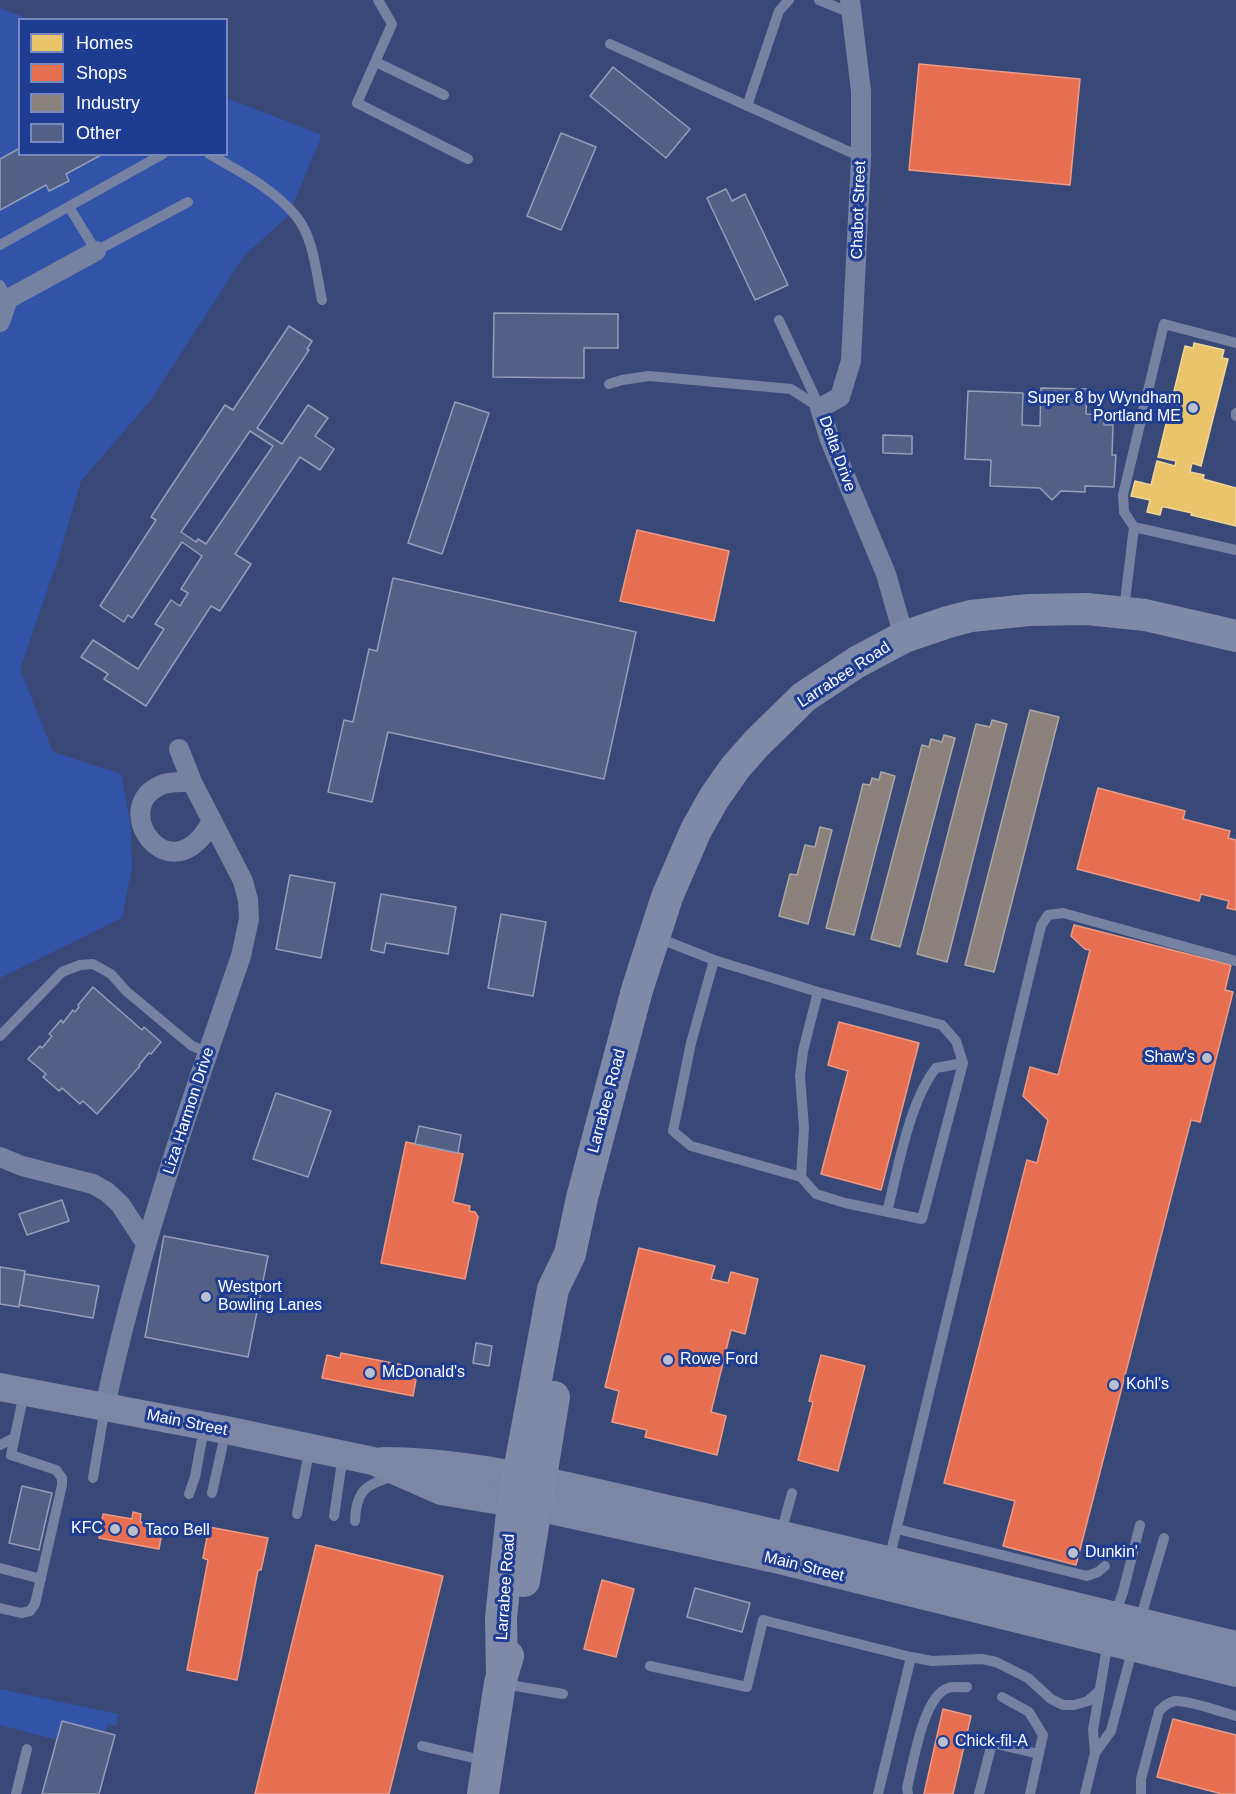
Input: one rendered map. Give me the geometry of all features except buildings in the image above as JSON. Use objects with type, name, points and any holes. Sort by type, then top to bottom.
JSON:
[{"type":"main road","name":"Larrabee Road","points":[[483,1794],[490,1762],[501,1680],[518,1619],[527,1492],[574,1281],[570,1254],[616,1065],[637,990],[667,897],[696,830],[714,798],[735,768],[757,743],[804,697],[857,662],[904,637],[956,620],[994,614],[1058,609],[1123,612],[1236,636]]},
{"type":"main road","name":"Main Street","points":[[12,1389],[373,1461],[422,1461],[527,1492],[778,1547],[1123,1632],[1236,1673]]},
{"type":"main road","name":"Main Street","points":[[373,1461],[441,1491],[527,1492]]},
{"type":"main road","name":"Main Street","points":[[1123,1632],[1236,1645]]},
{"type":"street","name":"Chabot Street","points":[[820,408],[840,397],[851,361],[861,157],[861,91],[851,6]]},
{"type":"street","points":[[0,322],[4,292],[96,251]]},
{"type":"street","name":"Delta Drive","points":[[820,408],[830,440],[886,574],[904,637]]},
{"type":"street","name":"Liza Harmon Drive","points":[[105,1407],[120,1335],[145,1242],[241,956],[249,920],[248,900],[243,881],[192,782],[178,749]]},
{"type":"street","points":[[192,782],[167,783],[156,787],[148,795],[142,805],[140,816],[147,837],[155,845],[177,852],[198,843],[212,821]]},
{"type":"street","points":[[0,1156],[22,1166],[93,1184],[107,1192],[120,1204],[145,1242]]},
{"type":"lane","points":[[378,0],[392,24],[357,103],[468,159]]},
{"type":"lane","points":[[747,106],[779,11],[789,0]]},
{"type":"lane","points":[[819,0],[851,6]]},
{"type":"lane","points":[[610,44],[861,157]]},
{"type":"lane","points":[[376,62],[444,95]]},
{"type":"lane","points":[[0,245],[159,156]]},
{"type":"lane","points":[[212,156],[267,189],[297,216],[308,239],[322,300]]},
{"type":"lane","points":[[69,207],[96,251],[188,202]]},
{"type":"lane","points":[[779,320],[820,408]]},
{"type":"lane","points":[[1123,612],[1134,527],[1124,512],[1123,495],[1164,324],[1236,343]]},
{"type":"lane","name":"Delta Drive","points":[[609,384],[650,376],[792,389],[820,408]]},
{"type":"lane","points":[[1134,527],[1236,550]]},
{"type":"lane","points":[[886,1573],[1041,926],[1048,915],[1063,913],[1236,961]]},
{"type":"lane","points":[[655,936],[714,960],[818,992],[942,1025],[956,1041],[963,1063],[922,1219],[845,1203],[816,1194],[801,1177],[691,1146],[673,1131],[691,1043],[714,960]]},
{"type":"lane","points":[[0,1036],[62,972],[80,965],[93,964],[111,974],[126,991],[192,1046],[208,1052]]},
{"type":"lane","points":[[801,1177],[804,1128],[800,1076],[802,1051],[818,992]]},
{"type":"lane","points":[[887,1212],[914,1110],[929,1077],[936,1068],[963,1063]]},
{"type":"lane","points":[[0,1608],[21,1613],[30,1611],[35,1604],[62,1478],[56,1470],[11,1455],[14,1438],[12,1389]]},
{"type":"lane","points":[[93,1478],[105,1407]]},
{"type":"lane","points":[[212,1493],[215,1428]]},
{"type":"lane","points":[[189,1494],[215,1428]]},
{"type":"lane","points":[[0,1445],[14,1438]]},
{"type":"lane","points":[[297,1514],[310,1447]]},
{"type":"lane","points":[[334,1516],[343,1455]]},
{"type":"lane","points":[[355,1521],[356,1506],[362,1491],[375,1481],[406,1476]]},
{"type":"lane","points":[[778,1547],[792,1493]]},
{"type":"lane","points":[[1095,1753],[1111,1731],[1123,1632],[1123,1592],[1140,1525]]},
{"type":"lane","points":[[897,1529],[1087,1576],[1098,1572],[1105,1566]]},
{"type":"lane","points":[[1085,1794],[1095,1753],[1093,1730],[1100,1690],[1164,1538]]},
{"type":"lane","points":[[0,1568],[41,1579]]},
{"type":"lane","points":[[650,1666],[747,1688],[763,1620],[911,1657],[932,1660],[982,1659],[996,1662],[1028,1678],[1051,1699],[1063,1705],[1088,1701],[1100,1690]]},
{"type":"lane","points":[[878,1794],[911,1657]]},
{"type":"lane","points":[[501,1680],[563,1694]]},
{"type":"lane","points":[[908,1794],[907,1788],[927,1713],[935,1699],[947,1688],[967,1688]]},
{"type":"lane","points":[[1002,1697],[1029,1712],[1043,1735],[1030,1794]]},
{"type":"lane","points":[[1141,1794],[1141,1779],[1159,1711],[1163,1706],[1173,1701],[1184,1702],[1236,1716]]},
{"type":"lane","points":[[979,1794],[992,1743],[1039,1754]]},
{"type":"lane","points":[[422,1746],[490,1762]]},
{"type":"lane","points":[[16,1794],[27,1749]]},
{"type":"shaded area","points":[[0,8],[26,18],[18,18],[18,156],[228,156],[228,98],[322,135],[288,216],[244,256],[150,401],[81,481],[59,556],[20,669],[53,752],[121,774],[130,821],[132,867],[122,918],[0,978]]},
{"type":"shaded area","points":[[0,1689],[118,1714],[116,1726],[108,1724],[105,1732],[62,1721],[57,1740],[0,1725]]},
{"type":"place","name":"Super 8 by Wyndham Portland ME","points":[[1193,408]]},
{"type":"place","name":"Shaw's","points":[[1207,1058]]},
{"type":"place","name":"Westport Bowling Lanes","points":[[206,1297]]},
{"type":"place","name":"Rowe Ford","points":[[668,1360]]},
{"type":"place","name":"McDonald's","points":[[370,1373]]},
{"type":"place","name":"Kohl's","points":[[1114,1385]]},
{"type":"place","name":"KFC","points":[[115,1529]]},
{"type":"place","name":"Taco Bell","points":[[133,1531]]},
{"type":"place","name":"Dunkin'","points":[[1073,1553]]},
{"type":"place","name":"Chick-fil-A","points":[[943,1742]]}]
